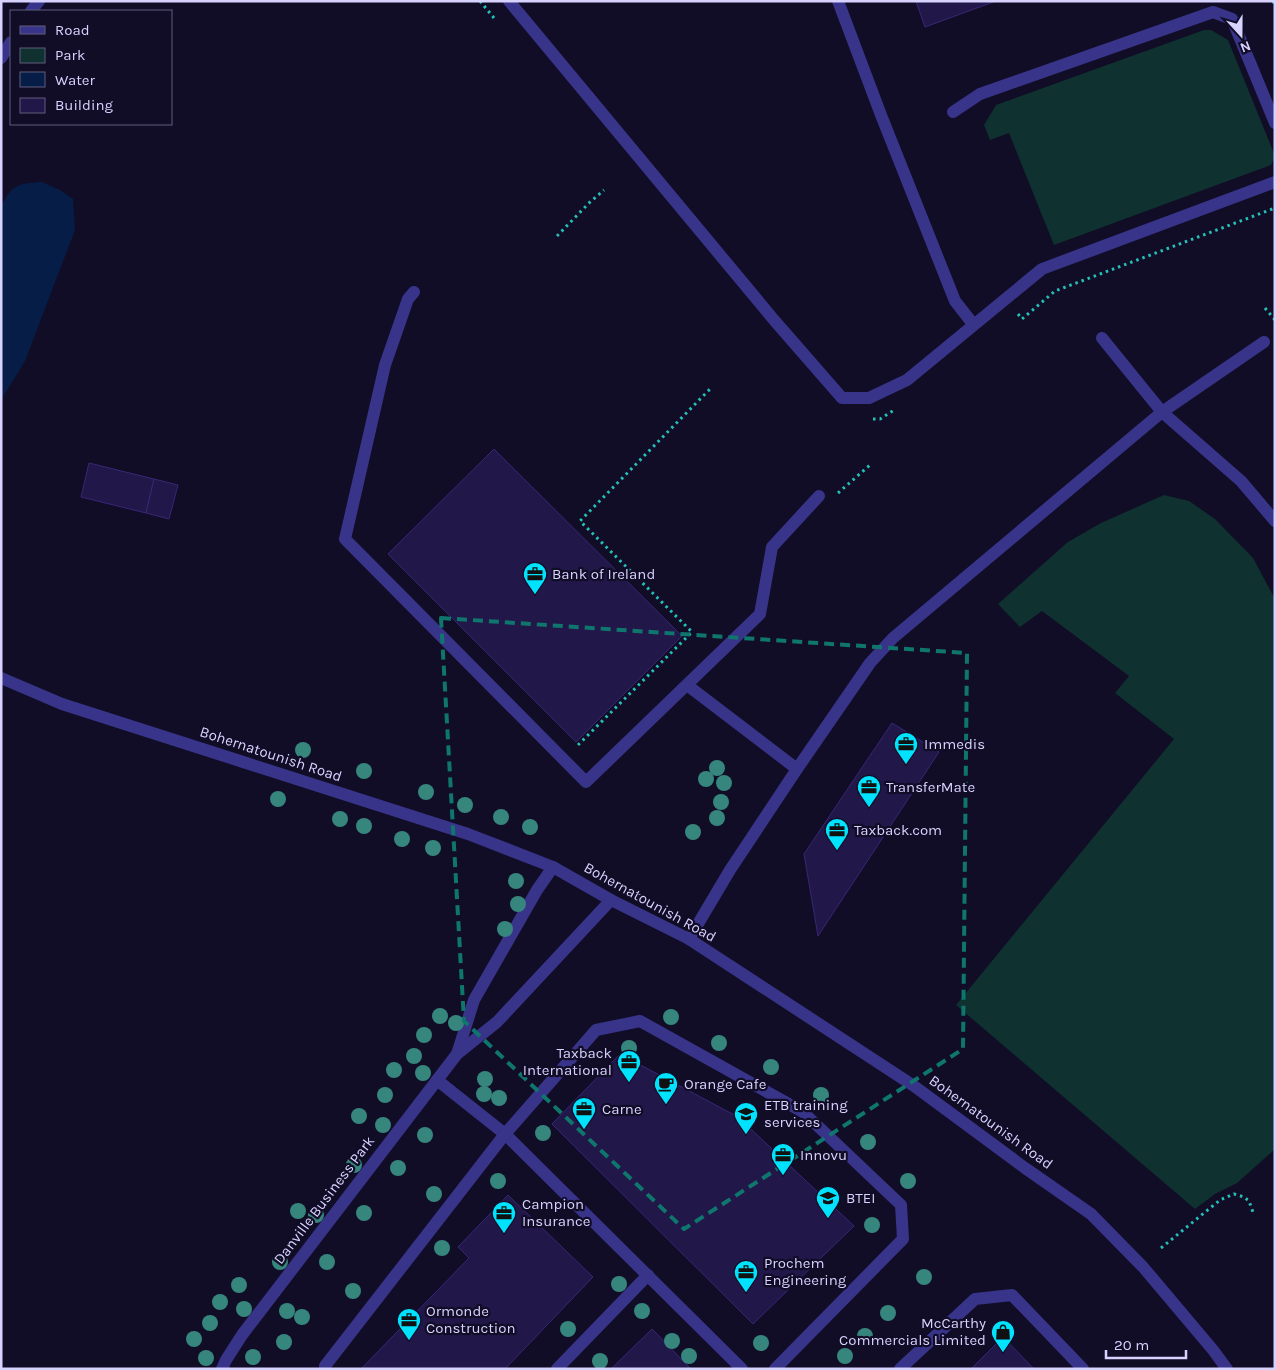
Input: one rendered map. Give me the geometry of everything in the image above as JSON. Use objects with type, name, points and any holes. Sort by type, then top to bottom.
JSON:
[{"type":"street","points":[[509,1],[774,320],[842,398],[869,398],[907,380],[1042,269],[1275,182]]},
{"type":"street","points":[[838,1],[955,301],[973,324]]},
{"type":"street","points":[[953,112],[980,94],[1213,12],[1232,19],[1275,123]]},
{"type":"street","points":[[1,58],[10,44]]},
{"type":"street","points":[[414,292],[408,300],[385,365],[345,539],[586,782],[760,614],[772,547],[819,496]]},
{"type":"street","points":[[1102,338],[1162,412],[1241,481],[1275,521]]},
{"type":"street","points":[[689,938],[730,870],[797,769],[870,663],[893,638],[1162,412],[1264,342]]},
{"type":"street","name":"Bohernatounish Road","points":[[1,678],[62,704],[468,834],[553,867],[612,900],[689,938],[914,1086],[1091,1214],[1143,1267],[1227,1369]]},
{"type":"street","points":[[687,685],[797,769]]},
{"type":"street","name":"Danville Business Park","points":[[457,1054],[474,1000],[537,890],[553,867]]},
{"type":"street","name":"Danville Business Park","points":[[222,1369],[242,1335],[457,1054],[497,1022],[612,900]]},
{"type":"street","points":[[326,1369],[325,1366],[504,1134],[596,1030],[640,1021],[803,1112],[901,1205],[903,1239],[775,1369]]},
{"type":"street","points":[[437,1080],[504,1134],[742,1369]]},
{"type":"street","points":[[557,1369],[648,1275]]},
{"type":"street","points":[[900,1369],[975,1299],[1012,1295],[1083,1369]]},
{"type":"path","points":[[480,1],[499,24]]},
{"type":"path","points":[[1273,1],[1275,5]]},
{"type":"path","points":[[557,236],[604,190]]},
{"type":"path","points":[[1017,313],[1022,319],[1055,291],[1275,208]]},
{"type":"path","points":[[1265,308],[1275,320]]},
{"type":"path","points":[[564,760],[692,632],[580,520],[711,388]]},
{"type":"path","points":[[864,419],[880,419],[896,409]]},
{"type":"path","points":[[848,484],[870,465]]},
{"type":"path","points":[[1161,1248],[1220,1200],[1234,1194],[1244,1197],[1249,1201],[1254,1215]]},
{"type":"highlighted area","points":[[441,618],[967,653],[963,1049],[684,1229],[464,1021]]},
{"type":"green space","points":[[1204,30],[1211,30],[1228,40],[1275,156],[1271,165],[1054,245],[1009,133],[990,140],[984,125],[996,105]]},
{"type":"green space","points":[[1164,495],[1189,501],[1215,519],[1253,558],[1275,599],[1275,1149],[1237,1183],[1215,1194],[1195,1209],[956,1005],[1174,739],[1115,693],[1129,676],[1042,611],[1020,627],[998,604],[1068,542],[1101,523]]},
{"type":"water","points":[[42,182],[60,190],[73,199],[75,230],[25,361],[1,400],[1,207],[16,187]]},
{"type":"building","points":[[916,1],[996,1],[925,27]]},
{"type":"building","name":"Bank of Ireland","points":[[494,449],[682,636],[576,742],[388,554]]},
{"type":"building","points":[[89,463],[154,479],[146,513],[81,497]]},
{"type":"building","points":[[154,479],[178,485],[169,519],[146,513]]},
{"type":"building","points":[[892,723],[939,752],[818,936],[804,854]]},
{"type":"building","points":[[620,1054],[738,1117],[854,1226],[753,1324],[552,1124]]},
{"type":"building","points":[[508,1195],[593,1277],[505,1369],[361,1369],[469,1258],[458,1247]]},
{"type":"building","points":[[652,1329],[691,1369],[611,1369]]},
{"type":"building","name":"McCarthy Commercials Limited","points":[[1003,1337],[1034,1369],[971,1369]]},
{"type":"place","name":"Bank of Ireland","points":[[535,595]]},
{"type":"place","name":"Immedis","points":[[906,765]]},
{"type":"place","name":"TransferMate","points":[[869,808]]},
{"type":"place","name":"Taxback.com","points":[[837,851]]},
{"type":"place","name":"Taxback International","points":[[629,1083]]},
{"type":"place","name":"Orange Cafe","points":[[666,1105]]},
{"type":"place","name":"Carne","points":[[584,1130]]},
{"type":"place","name":"ETB training services","points":[[746,1135]]},
{"type":"place","name":"Innovu","points":[[783,1176]]},
{"type":"place","name":"BTEI","points":[[828,1219]]},
{"type":"place","name":"Campion Insurance","points":[[504,1234]]},
{"type":"place","name":"Prochem Engineering","points":[[746,1293]]},
{"type":"place","name":"Ormonde Construction","points":[[409,1341]]},
{"type":"place","name":"McCarthy Commercials Limited","points":[[1003,1353]]}]
